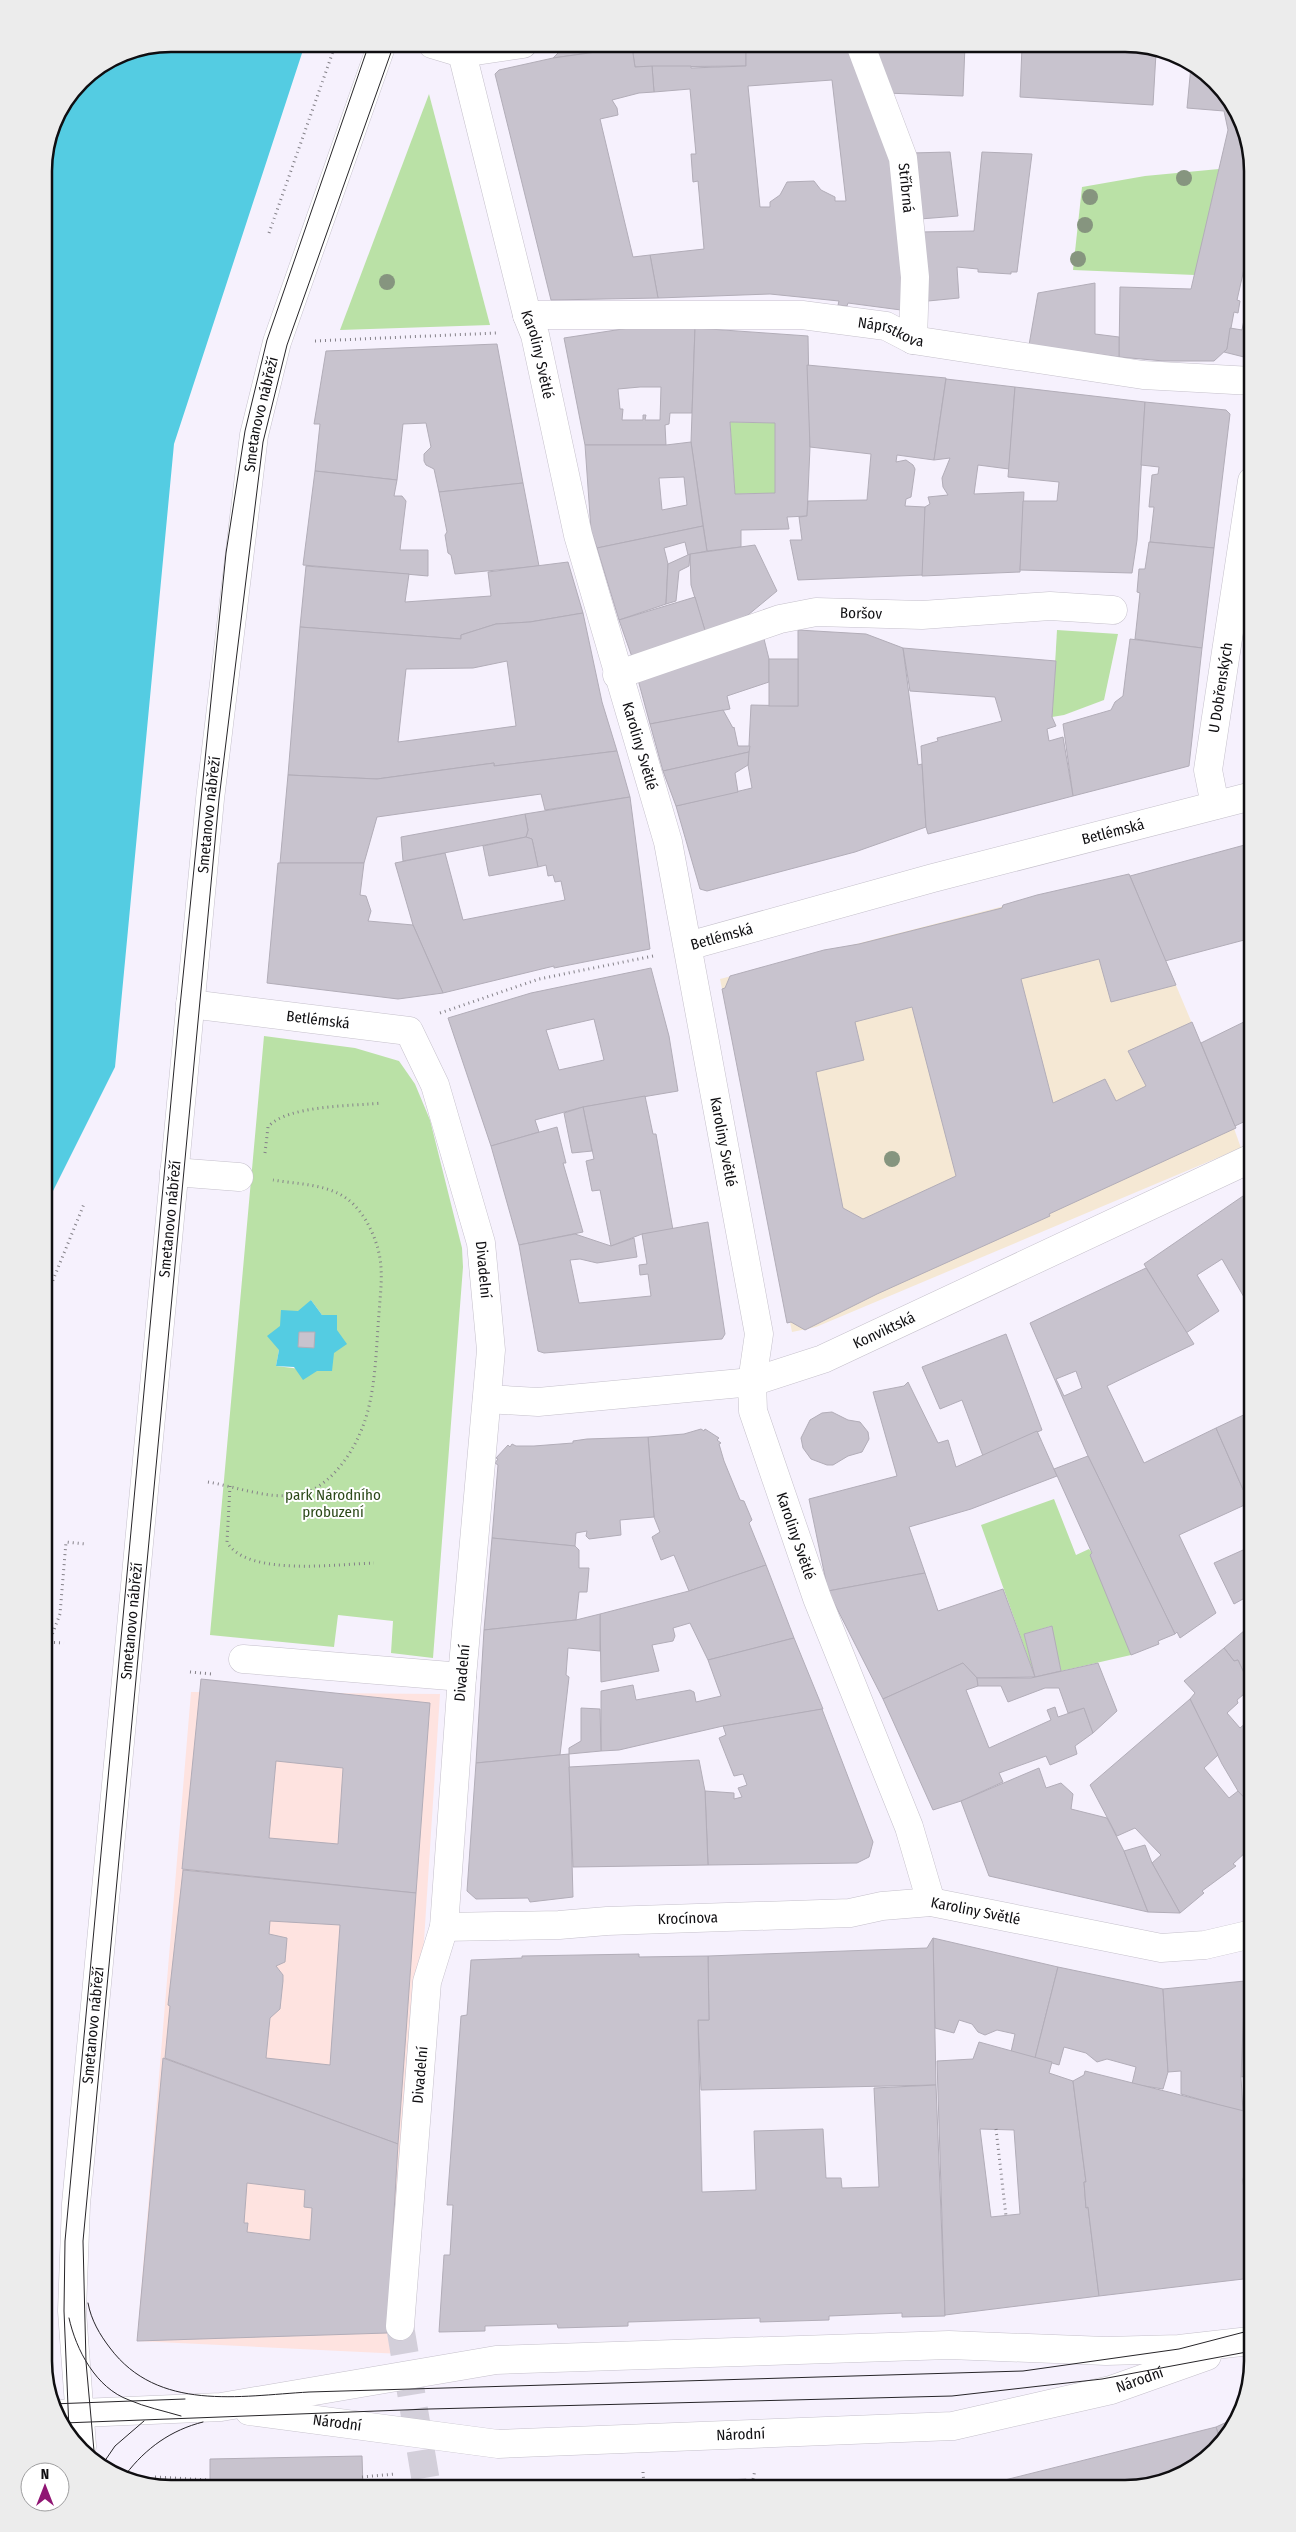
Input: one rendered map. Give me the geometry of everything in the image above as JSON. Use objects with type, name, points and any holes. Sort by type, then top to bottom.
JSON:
[{"type":"street","name":"Smetanovo nábřeží","points":[[75,2430],[68,2414],[76,2204],[210,799],[254,434],[277,342],[379,52]]},
{"type":"street","points":[[457,52],[462,54],[472,52]]},
{"type":"street","name":"Stříbrná","points":[[863,53],[903,158],[915,277],[912,340]]},
{"type":"street","name":"Karoliny Světlé","points":[[462,54],[527,314],[535,335],[578,535],[617,675],[668,842],[759,1334],[752,1382],[753,1411],[814,1589],[908,1827],[931,1902],[1161,1948],[1205,1944],[1244,1936]]},
{"type":"street","name":"Náprstkova","points":[[527,314],[802,314],[886,326],[912,340],[1143,375],[1244,381]]},
{"type":"street","name":"U Dobřenských","points":[[1215,805],[1208,770],[1244,533]]},
{"type":"street","name":"Boršov","points":[[617,675],[780,619],[816,612],[922,615],[1050,606],[1113,610]]},
{"type":"street","name":"Betlémská","points":[[688,946],[933,878],[1244,798]]},
{"type":"street","name":"Betlémská","points":[[190,1004],[409,1031]]},
{"type":"street","name":"Divadelní","points":[[400,2326],[427,1982],[444,1928],[462,1677],[488,1399],[490,1350],[481,1243],[435,1085],[409,1031]]},
{"type":"street","name":"Konviktská","points":[[488,1399],[538,1402],[752,1382],[823,1359],[1244,1162]]},
{"type":"street","points":[[174,1172],[251,1178]]},
{"type":"street","points":[[243,1659],[462,1677]]},
{"type":"street","name":"Krocínova","points":[[444,1928],[559,1926],[607,1921],[850,1913],[882,1906],[931,1902]]},
{"type":"street","name":"Národní","points":[[68,2414],[221,2407],[496,2360],[949,2345],[1106,2351],[1179,2350],[1244,2342]]},
{"type":"street","name":"Národní","points":[[221,2407],[498,2444],[953,2426],[1111,2390],[1244,2343]]},
{"type":"path","points":[[269,233],[333,52]]},
{"type":"path","points":[[315,341],[496,333]]},
{"type":"path","name":"Betlémská","points":[[409,1031],[448,1008],[539,979],[638,960],[688,946]]},
{"type":"path","points":[[208,1482],[259,1492],[296,1495],[312,1490],[328,1479],[353,1448],[364,1424],[377,1342],[381,1267],[378,1248],[360,1214],[347,1199],[330,1190],[251,1178],[272,1122],[307,1111],[382,1103]]},
{"type":"path","points":[[52,1281],[84,1204]]},
{"type":"path","points":[[230,1486],[227,1542],[242,1556],[272,1566],[374,1564]]},
{"type":"path","points":[[52,1634],[60,1614],[66,1542],[85,1544]]},
{"type":"path","points":[[52,1642],[64,1643]]},
{"type":"path","points":[[996,2129],[1006,2216]]},
{"type":"path","points":[[753,2480],[756,2464]]},
{"type":"path","points":[[362,2477],[395,2474]]},
{"type":"path","points":[[155,2477],[192,2479]]},
{"type":"shaded area","points":[[1129,874],[1221,1092],[1241,1148],[816,1327],[792,1332],[720,979]]},
{"type":"shaded area","points":[[191,1692],[440,1694],[401,2296],[402,2354],[137,2341]]},
{"type":"green space","points":[[429,94],[490,325],[340,330]]},
{"type":"green space","points":[[1219,169],[1195,275],[1073,270],[1082,187],[1145,176]]},
{"type":"green space","points":[[730,422],[775,423],[775,493],[735,494]]},
{"type":"green space","points":[[1057,630],[1118,634],[1104,700],[1064,715],[1052,717]]},
{"type":"green space","name":"park Národního probuzení","points":[[264,1036],[355,1048],[399,1061],[415,1084],[430,1120],[462,1248],[463,1267],[433,1658],[391,1653],[393,1621],[338,1615],[334,1647],[210,1635]],"holes":[[[311,1300],[322,1315],[317,1371],[276,1366],[279,1350]]]},
{"type":"green space","points":[[1054,1499],[1076,1555],[1089,1549],[1092,1553],[1131,1655],[1061,1671],[1051,1626],[1024,1634],[1035,1677],[981,1525]]},
{"type":"water","points":[[172,52],[302,52],[174,444],[115,1067],[53,1192],[54,156],[57,141],[68,112],[82,93],[105,73],[133,59]]},
{"type":"water","points":[[311,1300],[322,1315],[337,1315],[337,1330],[347,1344],[334,1353],[332,1371],[317,1371],[303,1380],[294,1367],[276,1366],[279,1350],[267,1336],[280,1326],[281,1310],[298,1311]]},
{"type":"building","points":[[559,52],[593,52],[553,58]]},
{"type":"building","points":[[593,52],[633,52],[635,67],[652,66],[654,92],[639,93],[612,100],[617,108],[618,115],[600,119],[633,257],[650,255],[658,298],[551,300],[495,74],[499,70],[553,58]]},
{"type":"building","points":[[633,52],[746,53],[746,66],[635,67]]},
{"type":"building","points":[[746,53],[857,53],[896,154],[905,216],[901,310],[848,303],[847,306],[838,305],[839,301],[770,294],[658,298],[650,255],[704,249],[698,181],[693,182],[691,154],[696,154],[690,89],[654,92],[652,66],[691,66],[691,68],[746,66]],"holes":[[[832,80],[846,201],[835,201],[835,197],[821,190],[814,181],[787,182],[780,195],[770,202],[770,207],[760,207],[748,86]]]},
{"type":"building","points":[[871,53],[965,53],[963,96],[886,93]]},
{"type":"building","points":[[1022,53],[1132,53],[1156,57],[1153,105],[1020,97]]},
{"type":"building","points":[[1190,73],[1203,82],[1223,105],[1234,126],[1241,148],[1244,172],[1244,269],[1237,300],[1240,301],[1238,313],[1234,312],[1227,349],[1214,361],[1164,361],[1119,357],[1120,287],[1191,289],[1228,130],[1224,111],[1187,108]]},
{"type":"building","points":[[950,152],[958,216],[920,219],[911,153]]},
{"type":"building","points":[[982,152],[1032,154],[1017,272],[1011,272],[1011,274],[978,272],[978,269],[957,267],[959,298],[928,301],[920,232],[974,231]]},
{"type":"building","points":[[1095,283],[1095,334],[1119,337],[1119,357],[1029,345],[1038,293]]},
{"type":"building","points":[[1244,320],[1244,357],[1224,352],[1227,349],[1230,328],[1242,330]]},
{"type":"building","points":[[642,326],[695,328],[692,413],[670,413],[669,424],[665,425],[666,445],[585,445],[564,338]],"holes":[[[661,387],[660,420],[645,420],[646,415],[643,415],[643,420],[622,420],[623,409],[620,409],[618,389]]]},
{"type":"building","points":[[695,328],[808,336],[810,447],[807,516],[787,517],[789,529],[741,530],[741,547],[707,551],[691,442]],"holes":[[[730,422],[775,423],[775,493],[735,494]]]},
{"type":"building","points":[[497,344],[523,483],[439,492],[434,469],[426,465],[424,461],[424,454],[431,447],[426,423],[403,424],[397,480],[315,471],[320,424],[314,424],[326,351]]},
{"type":"building","points":[[807,365],[946,378],[934,460],[897,455],[896,462],[906,460],[915,469],[911,497],[906,499],[905,506],[925,507],[923,575],[798,580],[790,540],[802,540],[799,517],[807,516],[808,501],[867,500],[871,454],[810,447]]},
{"type":"building","points":[[946,379],[1015,387],[1009,469],[978,465],[974,494],[1024,492],[1020,572],[922,576],[925,507],[930,504],[928,497],[948,495],[943,487],[942,478],[950,458],[934,460]]},
{"type":"building","points":[[1015,387],[1145,402],[1137,540],[1132,573],[1020,570],[1023,501],[1057,501],[1059,482],[1008,477]]},
{"type":"building","points":[[1145,402],[1226,410],[1230,414],[1214,548],[1150,542],[1154,507],[1149,507],[1152,475],[1158,474],[1159,467],[1141,465]]},
{"type":"building","points":[[691,442],[703,526],[597,548],[591,530],[585,445],[666,445]],"holes":[[[684,477],[687,505],[662,510],[659,478]]]},
{"type":"building","points":[[315,471],[397,480],[394,496],[402,496],[406,501],[400,550],[428,550],[428,576],[303,565]]},
{"type":"building","points":[[523,483],[539,566],[455,574],[451,555],[448,553],[445,535],[447,532],[439,492]]},
{"type":"building","points":[[703,526],[707,551],[688,555],[685,542],[664,548],[668,564],[666,604],[619,620],[597,548]]},
{"type":"building","points":[[1149,542],[1214,548],[1202,648],[1135,639],[1140,593],[1137,592],[1139,569],[1145,569]]},
{"type":"building","points":[[755,545],[777,591],[748,615],[706,634],[691,585],[690,554]]},
{"type":"building","points":[[690,554],[689,566],[679,571],[676,601],[666,604],[668,564]]},
{"type":"building","points":[[568,562],[583,613],[530,622],[496,624],[461,635],[461,639],[300,627],[306,566],[409,574],[405,602],[491,596],[488,572]]},
{"type":"building","points":[[695,597],[706,634],[632,657],[619,620]]},
{"type":"building","points":[[583,613],[602,702],[617,751],[494,766],[494,763],[377,779],[288,775],[300,627],[461,639],[461,635],[496,624],[530,622]],"holes":[[[507,661],[516,726],[398,742],[406,669],[473,668]]]},
{"type":"building","points":[[798,630],[866,634],[903,648],[918,765],[922,764],[926,827],[855,852],[707,891],[700,889],[676,806],[752,788],[748,765],[751,705],[798,706]]},
{"type":"building","points":[[762,631],[769,659],[769,682],[727,696],[730,709],[650,724],[637,676]]},
{"type":"building","points":[[1130,639],[1202,648],[1189,766],[1073,796],[1063,724],[1111,710],[1115,702],[1123,696]]},
{"type":"building","points":[[903,648],[1056,661],[1052,717],[1056,726],[1047,729],[1049,741],[1063,737],[1073,796],[928,834],[921,746],[938,741],[937,738],[1002,721],[995,697],[910,691]]},
{"type":"building","points":[[769,659],[798,659],[798,706],[769,706]]},
{"type":"building","points":[[723,710],[734,727],[738,746],[750,746],[749,752],[663,771],[650,724]]},
{"type":"building","points":[[617,751],[630,797],[545,810],[541,794],[377,817],[364,863],[280,863],[288,775],[377,779],[494,763],[494,766]]},
{"type":"building","points":[[749,752],[748,765],[735,773],[738,792],[676,806],[663,771]]},
{"type":"building","points":[[630,797],[650,949],[554,968],[554,966],[443,993],[413,925],[395,863],[445,853],[463,920],[565,900],[561,881],[555,882],[553,875],[548,876],[546,865],[538,867],[532,839],[526,837],[528,830],[525,814]]},
{"type":"building","points":[[525,814],[528,830],[526,837],[403,861],[401,837]]},
{"type":"building","points":[[526,837],[532,839],[538,867],[489,876],[483,846]]},
{"type":"building","points":[[1244,845],[1244,940],[1165,961],[1130,876]]},
{"type":"building","points":[[278,863],[364,863],[360,895],[366,896],[371,911],[368,921],[413,925],[443,993],[398,999],[267,983]]},
{"type":"building","points":[[1129,874],[1176,985],[1111,1002],[1099,959],[1021,979],[1053,1103],[1105,1079],[1116,1101],[1146,1086],[1128,1051],[1192,1022],[1236,1128],[1049,1214],[1050,1216],[877,1294],[805,1330],[791,1322],[787,1323],[722,989],[725,988],[730,976],[824,950],[859,944],[1002,908],[1003,905],[1037,895]],"holes":[[[912,1007],[956,1176],[863,1219],[843,1208],[816,1072],[864,1060],[855,1022]]]},
{"type":"building","points":[[651,968],[669,1036],[678,1091],[583,1107],[535,1120],[539,1132],[491,1146],[448,1018],[531,993]],"holes":[[[594,1019],[604,1060],[559,1070],[546,1030]]]},
{"type":"building","points":[[1244,1022],[1244,1122],[1235,1126],[1201,1043]]},
{"type":"building","points":[[645,1096],[653,1134],[656,1134],[673,1230],[642,1234],[611,1246],[600,1190],[592,1191],[586,1161],[594,1159],[583,1107]]},
{"type":"building","points":[[583,1107],[592,1151],[572,1153],[564,1113]]},
{"type":"building","points":[[557,1127],[566,1163],[563,1163],[583,1232],[519,1245],[491,1146]]},
{"type":"building","points":[[1243,1196],[1244,1297],[1222,1259],[1197,1275],[1219,1311],[1186,1333],[1144,1264]]},
{"type":"building","points":[[708,1222],[725,1334],[722,1339],[544,1353],[538,1351],[519,1245],[575,1234],[611,1246],[634,1238],[637,1257],[597,1263],[580,1259],[570,1260],[579,1303],[651,1296],[648,1274],[640,1275],[639,1265],[647,1264],[642,1234]]},
{"type":"building","points":[[1146,1268],[1194,1344],[1107,1386],[1144,1463],[1216,1428],[1244,1492],[1244,1505],[1179,1535],[1216,1613],[1180,1638],[1177,1632],[1175,1634],[1088,1456],[1030,1323]],"holes":[[[1076,1371],[1082,1388],[1064,1396],[1056,1379]]]},
{"type":"building","points":[[299,1332],[315,1332],[314,1348],[298,1347]]},
{"type":"building","points":[[1006,1334],[1042,1430],[983,1456],[962,1400],[940,1409],[922,1367]]},
{"type":"building","points":[[908,1382],[938,1443],[948,1440],[956,1467],[1037,1431],[1057,1476],[971,1509],[909,1527],[925,1573],[828,1591],[809,1499],[897,1476],[873,1392],[904,1386]]},
{"type":"building","points":[[832,1412],[848,1420],[860,1422],[868,1432],[869,1439],[862,1452],[848,1456],[833,1465],[827,1465],[811,1459],[803,1448],[801,1438],[810,1420],[822,1413]]},
{"type":"building","points":[[1244,1415],[1244,1492],[1216,1428]]},
{"type":"building","points":[[701,1429],[704,1431],[705,1429],[719,1438],[717,1440],[721,1443],[719,1444],[724,1461],[740,1500],[744,1501],[752,1520],[749,1523],[766,1565],[689,1591],[674,1555],[661,1560],[652,1537],[660,1532],[654,1517],[648,1437],[684,1434]]},
{"type":"building","points":[[648,1437],[654,1517],[620,1520],[621,1535],[589,1539],[586,1536],[587,1531],[576,1533],[575,1546],[492,1538],[498,1465],[495,1463],[498,1459],[496,1458],[508,1445],[510,1447],[512,1444],[516,1446],[534,1446],[573,1443],[573,1441],[587,1439]]},
{"type":"building","points":[[1088,1456],[1175,1634],[1158,1641],[1159,1644],[1131,1655],[1090,1555],[1092,1553],[1054,1469]]},
{"type":"building","points":[[492,1538],[575,1546],[579,1550],[579,1568],[589,1568],[587,1592],[579,1592],[576,1620],[484,1630]]},
{"type":"building","points":[[1244,1550],[1244,1598],[1234,1604],[1214,1563]]},
{"type":"building","points":[[766,1565],[794,1638],[708,1660],[690,1623],[673,1628],[675,1636],[673,1641],[652,1645],[659,1671],[601,1682],[600,1614],[689,1591]]},
{"type":"building","points":[[925,1573],[938,1611],[1003,1589],[1035,1677],[977,1678],[963,1663],[883,1699],[828,1591]]},
{"type":"building","points":[[600,1614],[600,1651],[568,1648],[566,1675],[569,1677],[560,1755],[476,1763],[484,1630],[576,1620]]},
{"type":"building","points":[[1052,1626],[1061,1671],[1035,1677],[1024,1634]]},
{"type":"building","points":[[1244,1631],[1244,1673],[1238,1660],[1234,1661],[1224,1648]]},
{"type":"building","points":[[794,1638],[823,1709],[723,1726],[619,1750],[601,1751],[601,1691],[633,1685],[636,1700],[690,1690],[694,1692],[696,1702],[721,1696],[708,1660]]},
{"type":"building","points":[[1224,1648],[1234,1661],[1238,1660],[1244,1673],[1244,1694],[1237,1700],[1238,1703],[1227,1713],[1240,1728],[1244,1725],[1244,1797],[1222,1764],[1190,1699],[1195,1693],[1184,1681]]},
{"type":"building","points":[[963,1663],[977,1678],[978,1686],[966,1690],[989,1748],[1051,1720],[1047,1710],[1055,1707],[1058,1717],[1084,1708],[1093,1733],[1075,1746],[1077,1754],[1050,1765],[1046,1756],[999,1773],[1003,1782],[961,1801],[933,1810],[883,1699]]},
{"type":"building","points":[[1098,1663],[1117,1711],[1093,1733],[1084,1708],[1068,1713],[1059,1688],[1045,1688],[1008,1702],[1001,1686],[978,1686],[977,1678],[1031,1678]]},
{"type":"building","points":[[201,1679],[430,1703],[416,1893],[182,1869]],"holes":[[[276,1761],[343,1768],[338,1844],[269,1838]]]},
{"type":"building","points":[[1190,1699],[1218,1755],[1204,1768],[1229,1798],[1238,1791],[1244,1797],[1244,1854],[1233,1864],[1236,1866],[1202,1891],[1204,1893],[1180,1913],[1152,1863],[1161,1855],[1135,1828],[1117,1836],[1090,1785]]},
{"type":"building","points":[[581,1708],[600,1709],[601,1751],[569,1754],[569,1748],[581,1741]]},
{"type":"building","points":[[822,1709],[873,1842],[869,1857],[857,1863],[708,1865],[705,1791],[734,1793],[734,1799],[742,1797],[738,1788],[747,1785],[743,1774],[734,1776],[719,1738],[726,1735],[723,1726]]},
{"type":"building","points":[[569,1754],[573,1897],[530,1902],[528,1898],[476,1899],[467,1891],[476,1763]]},
{"type":"building","points":[[699,1760],[705,1791],[708,1865],[573,1867],[569,1767]]},
{"type":"building","points":[[1039,1768],[1046,1788],[1061,1783],[1073,1794],[1071,1809],[1107,1818],[1124,1851],[1148,1912],[989,1876],[961,1801]]},
{"type":"building","points":[[1145,1845],[1152,1863],[1180,1913],[1148,1912],[1124,1851]]},
{"type":"building","points":[[183,1870],[416,1893],[398,2144],[165,2058],[170,2006],[168,2005]],"holes":[[[270,1921],[340,1925],[330,2065],[266,2058],[270,2018],[280,2009],[283,1975],[276,1966],[285,1962],[287,1938],[269,1934]]]},
{"type":"building","points":[[933,1938],[1058,1967],[1035,2058],[1011,2052],[1015,2034],[997,2030],[985,2035],[978,2032],[972,2024],[959,2020],[954,2033],[935,2028]]},
{"type":"building","points":[[933,1938],[936,2085],[701,2090],[698,2020],[709,2020],[708,1956],[927,1948]]},
{"type":"building","points":[[639,1954],[639,1957],[708,1956],[709,2020],[698,2020],[702,2192],[756,2190],[754,2131],[823,2129],[826,2178],[841,2178],[842,2188],[879,2187],[874,2088],[936,2085],[945,2316],[902,2317],[902,2313],[829,2316],[829,2320],[760,2322],[760,2318],[628,2322],[628,2326],[558,2328],[557,2324],[485,2326],[485,2331],[439,2332],[444,2255],[450,2255],[453,2205],[447,2205],[461,2016],[467,2015],[471,1960],[522,1958],[522,1956]]},
{"type":"building","points":[[1058,1967],[1163,1989],[1168,2072],[1163,2089],[1132,2084],[1136,2067],[1107,2059],[1097,2062],[1086,2053],[1064,2047],[1059,2065],[1035,2058]]},
{"type":"building","points":[[1244,1981],[1241,2077],[1243,2112],[1181,2094],[1181,2071],[1168,2072],[1163,1989]]},
{"type":"building","points":[[1244,2005],[1244,2076],[1241,2077]]},
{"type":"building","points":[[979,2042],[1052,2062],[1049,2073],[1073,2081],[1086,2182],[1084,2182],[1086,2208],[1088,2207],[1099,2296],[945,2315],[937,2061],[973,2059]],"holes":[[[980,2129],[1014,2130],[1020,2214],[991,2217]]]},
{"type":"building","points":[[163,2058],[398,2144],[387,2333],[137,2341]],"holes":[[[247,2183],[305,2190],[304,2207],[312,2208],[310,2240],[247,2232],[248,2223],[244,2223]]]},
{"type":"building","points":[[1085,2071],[1244,2111],[1244,2279],[1099,2296],[1088,2207],[1086,2208],[1084,2182],[1086,2182],[1073,2081],[1084,2075]]},
{"type":"building","points":[[1225,2423],[1218,2434],[1216,2427]]},
{"type":"building","points":[[1216,2427],[1218,2434],[1203,2450],[1184,2464],[1148,2477],[1124,2480],[1005,2480]]},
{"type":"building","points":[[362,2456],[363,2479],[210,2479],[210,2459]]},
{"type":"tunnel","points":[[400,2326],[426,2479]]},
{"type":"tram line","points":[[69,2421],[64,2311],[65,2241],[178,1026],[226,553],[245,431],[267,340],[366,52]]},
{"type":"tram line","points":[[94,2451],[86,2362],[83,2241],[219,799],[263,442],[287,345],[391,52]]},
{"type":"tram line","points":[[88,2303],[94,2321],[103,2338],[129,2368],[152,2382],[176,2391],[201,2396],[228,2397],[309,2392],[1023,2371],[1179,2349],[1244,2332]]},
{"type":"tram line","points":[[69,2318],[82,2355],[97,2377],[107,2387],[135,2402],[181,2416]]},
{"type":"tram line","points":[[70,2423],[429,2409],[952,2396],[1102,2379],[1244,2352]]},
{"type":"tram line","points":[[61,2404],[185,2399]]},
{"type":"tram line","points":[[106,2459],[115,2446],[144,2421]]},
{"type":"tram line","points":[[129,2471],[142,2456],[160,2441],[191,2425],[203,2422]]}]
